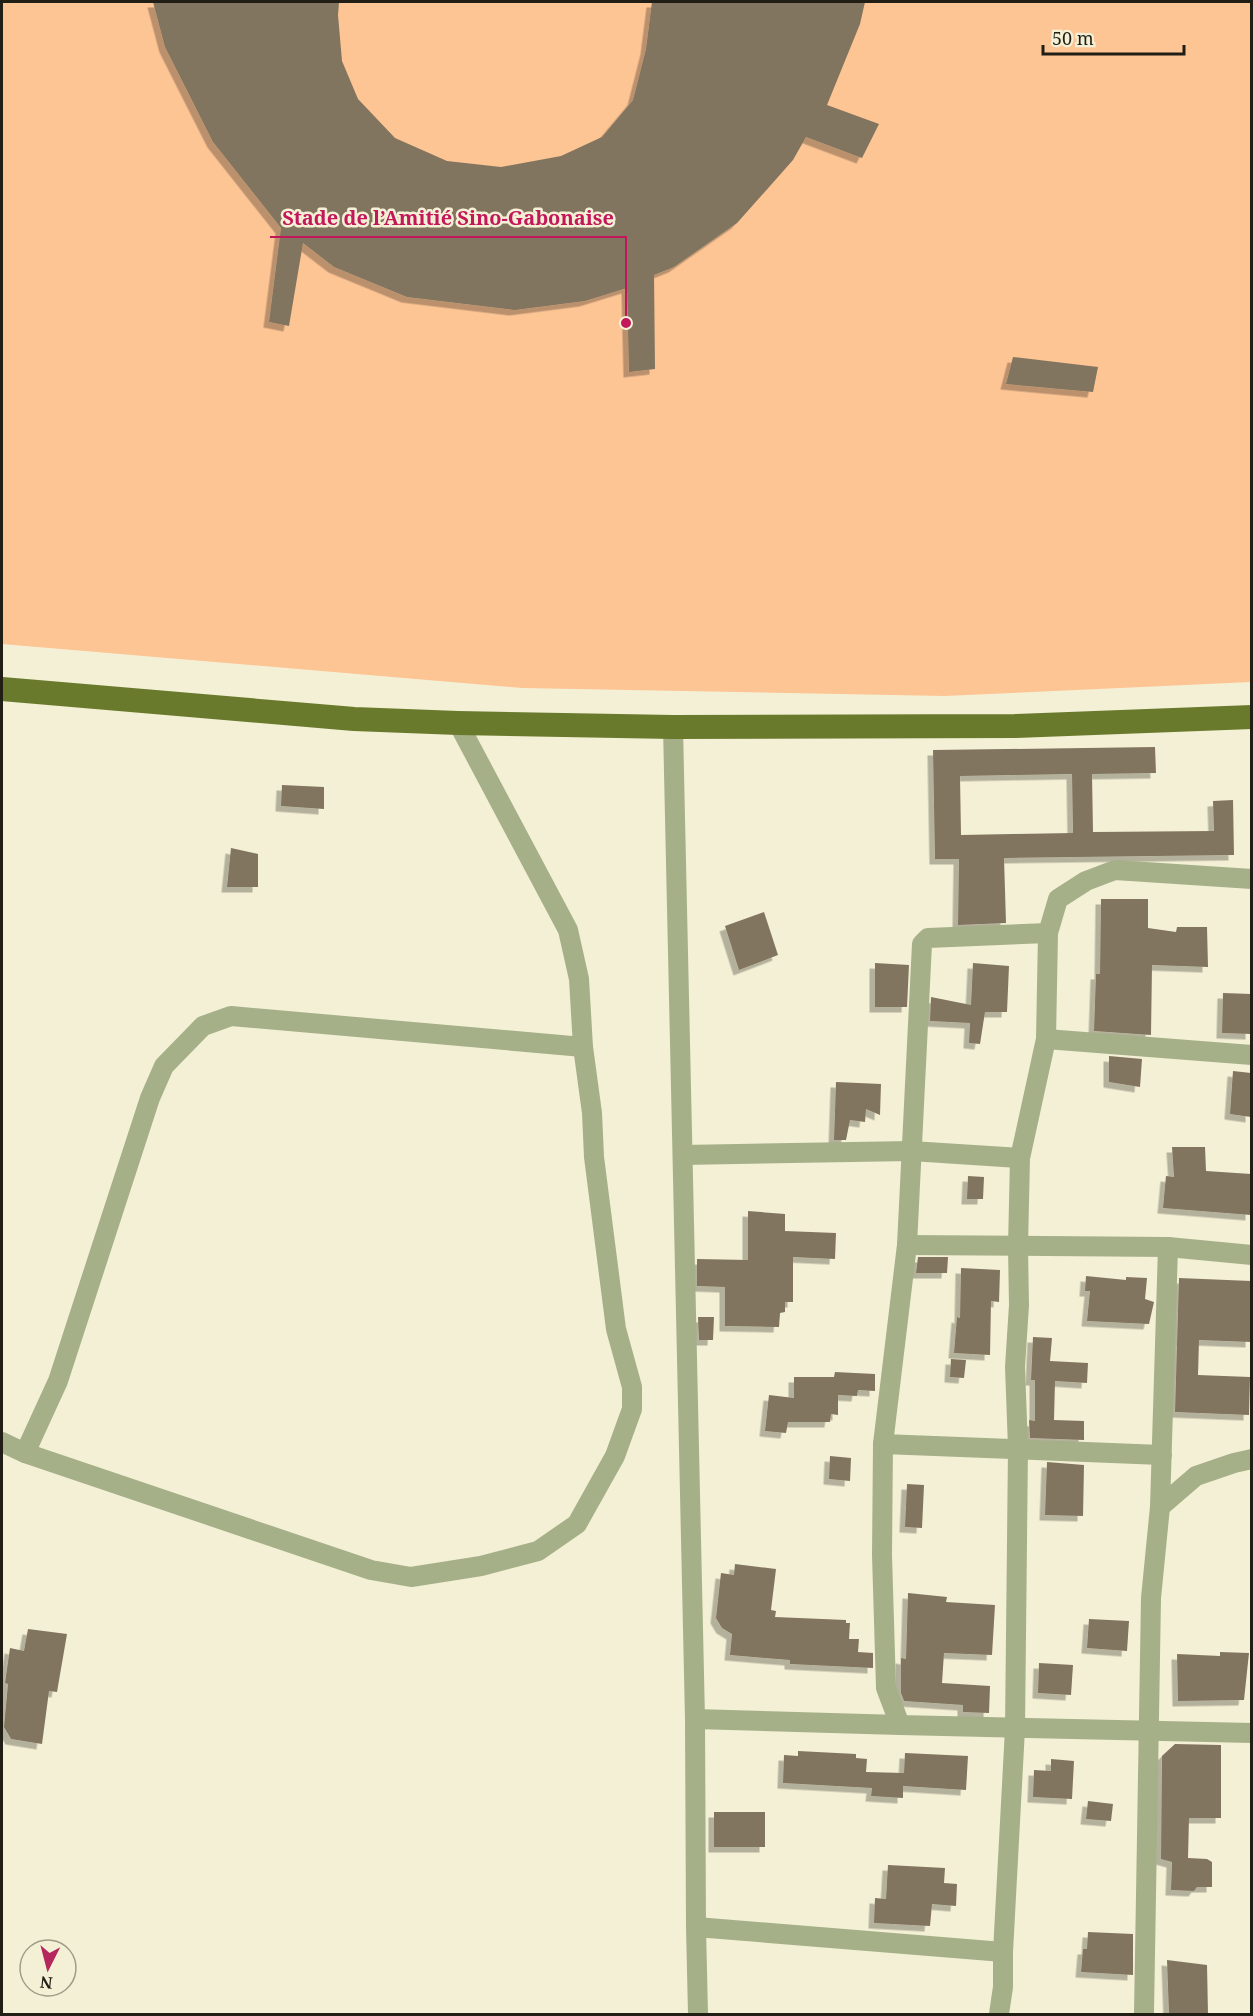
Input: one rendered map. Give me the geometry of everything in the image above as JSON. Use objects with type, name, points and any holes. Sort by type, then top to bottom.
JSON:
[{"type":"main road","points":[[2,689],[354,719],[458,723],[674,727],[1015,726],[1251,717]]},
{"type":"street","points":[[2,1443],[25,1453],[371,1570],[411,1578],[481,1566],[538,1551],[577,1524],[615,1455],[632,1409],[632,1387],[616,1329],[594,1157],[579,979],[568,930],[458,723]]},
{"type":"street","points":[[674,727],[699,2014]]},
{"type":"street","points":[[999,2014],[1004,1987],[1003,1952],[1015,1729],[1018,1449],[1015,1367],[1019,1305],[1020,1158],[1046,1039],[1048,933],[1058,899],[1086,881],[1114,870],[1251,879]]},
{"type":"street","points":[[900,1725],[886,1688],[882,1555],[883,1444],[907,1245],[922,944],[928,938],[1048,933]]},
{"type":"street","points":[[25,1453],[58,1381],[150,1098],[164,1066],[203,1026],[231,1016],[583,1047]]},
{"type":"street","points":[[1046,1039],[1251,1056]]},
{"type":"street","points":[[682,1155],[911,1151],[1020,1158]]},
{"type":"street","points":[[907,1245],[1168,1247],[1251,1255]]},
{"type":"street","points":[[1144,2014],[1151,1598],[1160,1507],[1168,1247]]},
{"type":"street","points":[[883,1444],[1162,1455]]},
{"type":"street","points":[[1160,1507],[1196,1476],[1234,1463],[1251,1460]]},
{"type":"street","points":[[695,1719],[1015,1729],[1251,1733]]},
{"type":"street","points":[[696,1927],[1003,1952]]},
{"type":"shaded area","points":[[2,2],[1251,2],[1251,682],[944,696],[522,688],[2,644]]},
{"type":"building","points":[[153,2],[339,2],[342,61],[358,99],[395,138],[447,161],[501,167],[561,156],[602,137],[633,100],[646,49],[652,2],[865,2],[860,24],[827,105],[879,124],[862,158],[806,137],[793,160],[737,223],[674,267],[654,275],[655,369],[629,372],[627,288],[585,301],[515,310],[407,297],[334,267],[303,243],[289,326],[269,322],[281,228],[213,142],[165,47]]},
{"type":"building","points":[[1013,357],[1098,367],[1093,392],[1006,384]]},
{"type":"building","points":[[1155,747],[1156,773],[1092,774],[1093,832],[1214,831],[1213,801],[1233,800],[1234,855],[1004,858],[1006,923],[958,925],[959,859],[935,859],[933,750]],"holes":[[[1072,774],[1073,833],[961,835],[960,776]]]},
{"type":"building","points":[[282,785],[324,787],[324,809],[281,806]]},
{"type":"building","points":[[231,848],[258,854],[258,887],[227,887]]},
{"type":"building","points":[[1101,899],[1148,899],[1148,928],[1176,932],[1177,927],[1207,927],[1208,967],[1152,965],[1151,1035],[1094,1031],[1096,974],[1100,974]]},
{"type":"building","points":[[764,912],[778,955],[739,970],[725,926]]},
{"type":"building","points":[[875,963],[909,965],[907,1007],[875,1007]]},
{"type":"building","points":[[973,963],[1009,966],[1007,1012],[985,1012],[980,1044],[969,1043],[970,1023],[930,1021],[931,997],[971,1005]]},
{"type":"building","points":[[1223,993],[1251,994],[1251,1034],[1222,1033]]},
{"type":"building","points":[[1109,1056],[1142,1059],[1140,1087],[1109,1082]]},
{"type":"building","points":[[1233,1071],[1251,1073],[1251,1117],[1230,1114]]},
{"type":"building","points":[[836,1082],[881,1084],[880,1115],[866,1109],[865,1122],[850,1120],[846,1140],[834,1140]]},
{"type":"building","points":[[1172,1147],[1205,1147],[1206,1171],[1251,1174],[1251,1215],[1163,1208],[1166,1176],[1174,1177]]},
{"type":"building","points":[[968,1176],[984,1177],[983,1199],[967,1199]]},
{"type":"building","points":[[748,1211],[785,1214],[785,1231],[836,1233],[835,1259],[793,1257],[793,1302],[785,1302],[785,1312],[780,1313],[779,1327],[725,1326],[725,1287],[697,1286],[697,1259],[748,1260]]},
{"type":"building","points":[[918,1257],[948,1257],[947,1273],[916,1273]]},
{"type":"building","points":[[961,1268],[1000,1270],[999,1302],[991,1301],[990,1355],[954,1353],[957,1317],[960,1318]]},
{"type":"building","points":[[1086,1276],[1126,1280],[1126,1277],[1147,1278],[1145,1299],[1154,1302],[1149,1324],[1087,1321],[1090,1291],[1085,1291]]},
{"type":"building","points":[[1179,1278],[1251,1281],[1251,1342],[1199,1340],[1198,1375],[1250,1377],[1249,1415],[1175,1412]]},
{"type":"building","points":[[698,1317],[714,1317],[713,1340],[699,1340]]},
{"type":"building","points":[[1033,1337],[1052,1338],[1050,1361],[1088,1363],[1087,1383],[1055,1381],[1054,1420],[1084,1421],[1084,1440],[1030,1438],[1029,1420],[1035,1421],[1035,1380],[1031,1380]]},
{"type":"building","points":[[951,1359],[966,1360],[964,1378],[950,1377]]},
{"type":"building","points":[[835,1372],[875,1374],[875,1391],[858,1390],[857,1396],[838,1395],[838,1415],[831,1414],[830,1422],[788,1422],[786,1433],[765,1431],[769,1395],[794,1398],[794,1377],[834,1377]]},
{"type":"building","points":[[830,1456],[851,1458],[850,1481],[829,1479]]},
{"type":"building","points":[[1047,1462],[1084,1465],[1083,1516],[1045,1515]]},
{"type":"building","points":[[907,1484],[924,1485],[922,1528],[905,1527]]},
{"type":"building","points":[[735,1564],[776,1569],[771,1610],[776,1611],[775,1617],[846,1620],[846,1623],[850,1623],[849,1639],[859,1639],[858,1652],[873,1653],[873,1668],[790,1664],[790,1660],[730,1655],[732,1634],[722,1628],[716,1618],[721,1573],[734,1575]]},
{"type":"building","points":[[908,1593],[947,1597],[946,1602],[995,1605],[992,1655],[944,1653],[942,1683],[990,1686],[989,1713],[963,1712],[963,1705],[904,1701],[901,1693],[901,1658],[906,1659]]},
{"type":"building","points":[[1089,1619],[1129,1621],[1127,1651],[1087,1648]]},
{"type":"building","points":[[28,1629],[67,1634],[57,1692],[49,1691],[42,1744],[11,1739],[4,1727],[8,1684],[5,1683],[10,1648],[24,1651]]},
{"type":"building","points":[[1220,1652],[1249,1653],[1244,1700],[1178,1701],[1177,1654],[1220,1656]]},
{"type":"building","points":[[1039,1663],[1073,1665],[1071,1695],[1038,1693]]},
{"type":"building","points":[[1175,1744],[1221,1745],[1221,1818],[1189,1818],[1188,1858],[1207,1859],[1212,1862],[1212,1887],[1197,1887],[1194,1891],[1171,1890],[1172,1862],[1161,1859],[1162,1756]]},
{"type":"building","points":[[798,1751],[856,1754],[856,1758],[867,1759],[866,1772],[904,1773],[905,1753],[968,1756],[966,1790],[903,1786],[903,1798],[871,1796],[872,1788],[783,1783],[784,1755],[798,1756]]},
{"type":"building","points":[[1051,1759],[1074,1761],[1072,1799],[1033,1797],[1034,1770],[1051,1771]]},
{"type":"building","points":[[1088,1801],[1113,1804],[1111,1821],[1086,1819]]},
{"type":"building","points":[[714,1812],[765,1812],[765,1847],[714,1847]]},
{"type":"building","points":[[888,1865],[945,1868],[944,1883],[957,1884],[956,1906],[932,1904],[930,1926],[874,1923],[875,1898],[886,1899]]},
{"type":"building","points":[[1088,1932],[1133,1934],[1133,1975],[1081,1972],[1083,1949],[1087,1949]]},
{"type":"building","points":[[1167,1960],[1207,1965],[1208,2014],[1169,2014]]},
{"type":"place","name":"Stade de l’Amitié Sino-Gabonaise","points":[[626,323]]}]
